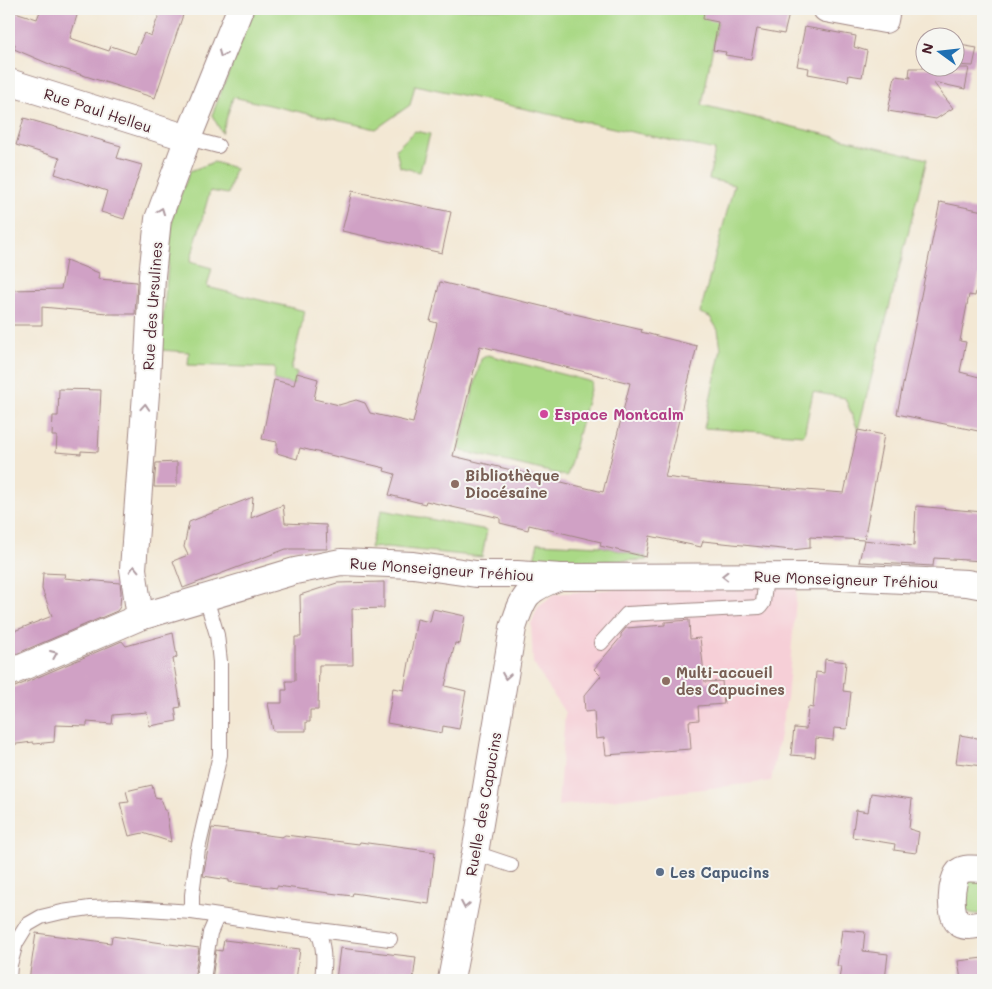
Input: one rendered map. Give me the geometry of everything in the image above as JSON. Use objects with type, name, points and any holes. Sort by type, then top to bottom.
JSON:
[{"type":"street","name":"Rue des Ursulines","points":[[140,617],[133,569],[147,380],[152,276],[158,219],[188,138],[240,9]]},
{"type":"street","points":[[826,9],[885,20],[887,9]]},
{"type":"street","name":"Rue Paul Helleu","points":[[9,82],[188,138]]},
{"type":"street","name":"Rue Monseigneur Tréhiou","points":[[9,673],[140,617],[295,570],[340,562],[412,565],[476,574],[560,577],[819,576],[967,583],[983,586]]},
{"type":"street","name":"Ruelle des Capucins","points":[[476,574],[502,592],[509,606],[514,628]]},
{"type":"street","name":"Ruelle des Capucins","points":[[451,980],[514,628],[521,604],[528,594],[538,586],[560,577]]},
{"type":"street","points":[[983,869],[962,870],[958,873],[955,881],[952,911],[954,919],[960,924],[967,926],[983,924]]},
{"type":"lane","points":[[188,138],[218,146]]},
{"type":"lane","points":[[601,643],[627,614],[760,607],[764,603],[766,576]]},
{"type":"lane","points":[[192,912],[192,895],[198,849],[220,755],[220,662],[217,635],[206,598]]},
{"type":"lane","points":[[475,853],[511,865]]},
{"type":"lane","points":[[9,979],[10,965],[16,943],[26,925],[62,912],[90,908],[117,907],[192,912],[217,917],[390,939]]},
{"type":"lane","points":[[203,980],[210,933],[217,917]]},
{"type":"lane","points":[[317,930],[323,944],[322,980]]},
{"type":"shaded area","name":"Multi-accueil des Capucines","points":[[766,576],[797,589],[787,698],[771,781],[558,806],[565,713],[533,663],[531,624],[538,607],[554,594]]},
{"type":"green space","points":[[254,9],[720,9],[702,105],[927,159],[858,430],[845,398],[813,392],[804,435],[704,428],[721,349],[718,330],[710,317],[700,313],[734,185],[709,179],[715,150],[415,85],[410,105],[376,129],[233,97],[222,133],[212,115]]},
{"type":"green space","points":[[415,131],[430,134],[420,172],[400,167],[396,149]]},
{"type":"green space","points":[[214,162],[235,168],[228,194],[210,191],[190,262],[212,268],[207,287],[305,311],[291,370],[297,372],[294,385],[274,380],[275,368],[188,365],[189,352],[160,350],[173,215],[190,171]]},
{"type":"green space","points":[[488,355],[592,382],[567,476],[462,451],[459,447],[481,359]]},
{"type":"green space","points":[[382,510],[487,530],[482,557],[387,547],[370,548]]},
{"type":"green space","points":[[538,543],[600,546],[646,557],[647,560],[533,563]]},
{"type":"green space","points":[[983,875],[983,914],[971,913],[967,911],[961,900],[966,880]]},
{"type":"building","points":[[41,9],[79,9],[70,38],[109,51],[111,46],[135,54],[144,33],[151,36],[161,9],[185,9],[155,98],[54,66],[14,49],[15,44],[9,41],[9,10],[37,19]]},
{"type":"building","points":[[704,9],[763,9],[789,14],[784,34],[757,29],[751,59],[725,55],[726,52],[713,50],[718,22],[703,19]]},
{"type":"building","points":[[805,27],[856,36],[854,47],[867,51],[862,77],[849,75],[848,81],[808,74],[809,68],[797,66]]},
{"type":"building","points":[[964,46],[977,48],[973,66],[964,66]]},
{"type":"building","points":[[910,68],[914,68],[914,78],[964,78],[964,68],[969,68],[965,89],[933,82],[953,108],[936,119],[888,111],[895,76],[911,78],[909,76]]},
{"type":"building","points":[[24,118],[121,146],[117,158],[142,165],[124,219],[101,212],[107,191],[55,174],[60,158],[16,145]]},
{"type":"building","points":[[352,191],[451,212],[442,253],[342,231]]},
{"type":"building","points":[[940,202],[983,211],[983,259],[975,296],[969,295],[960,341],[966,342],[960,372],[983,378],[983,432],[897,414]]},
{"type":"building","points":[[66,260],[99,273],[98,279],[137,282],[135,314],[107,314],[42,307],[42,325],[9,325],[9,290],[61,289]]},
{"type":"building","points":[[440,282],[642,330],[641,332],[697,346],[665,477],[713,483],[844,493],[858,430],[884,435],[864,540],[810,537],[810,548],[792,550],[703,541],[701,547],[650,536],[646,557],[600,546],[601,542],[529,525],[528,530],[500,523],[500,518],[426,501],[425,504],[389,495],[395,474],[384,471],[385,468],[300,448],[297,459],[277,453],[277,442],[262,439],[274,380],[294,385],[297,373],[318,379],[314,399],[339,405],[356,400],[365,403],[370,413],[413,423],[437,323],[430,321]],"holes":[[[480,346],[630,383],[603,492],[453,456]]]},
{"type":"building","points":[[59,389],[101,390],[98,452],[81,451],[81,454],[56,452],[57,436],[52,436],[53,416],[58,416]]},
{"type":"building","points":[[177,462],[177,487],[154,487],[156,463]]},
{"type":"building","points":[[253,497],[251,518],[283,505],[285,523],[326,525],[327,549],[286,549],[183,588],[173,561],[188,555],[184,547],[189,522]]},
{"type":"building","points":[[916,506],[983,512],[983,561],[934,558],[933,566],[859,562],[864,540],[914,546]]},
{"type":"building","points":[[43,573],[65,574],[64,578],[120,583],[120,607],[117,611],[9,657],[9,633],[52,616],[42,589]]},
{"type":"building","points":[[384,582],[384,608],[352,609],[353,665],[319,665],[318,710],[310,710],[310,722],[306,722],[306,731],[273,731],[268,703],[282,703],[282,690],[287,690],[286,681],[295,681],[295,637],[301,637],[300,595],[337,583]]},
{"type":"building","points":[[433,609],[465,616],[460,644],[455,643],[445,686],[466,691],[459,729],[443,726],[442,733],[387,723],[393,688],[404,690],[417,619],[430,622]]},
{"type":"building","points":[[689,620],[690,639],[700,638],[705,682],[722,681],[724,704],[698,706],[699,720],[689,721],[691,749],[606,755],[604,738],[596,739],[594,711],[585,712],[584,696],[601,676],[594,669],[621,637],[626,628],[665,625],[665,622]]},
{"type":"building","points":[[173,633],[177,657],[173,659],[181,707],[175,708],[177,721],[150,726],[147,712],[113,715],[112,724],[87,722],[87,726],[55,725],[54,742],[9,745],[9,688],[122,641],[126,646]]},
{"type":"building","points":[[825,659],[846,662],[843,691],[851,692],[847,729],[834,728],[833,740],[816,738],[815,757],[791,755],[794,728],[806,729],[808,707],[813,708],[816,672],[824,673]]},
{"type":"building","points":[[960,735],[983,739],[983,766],[956,763]]},
{"type":"building","points":[[152,785],[155,797],[160,798],[164,810],[166,810],[171,842],[143,833],[129,836],[120,803],[129,802],[126,791]]},
{"type":"building","points":[[871,793],[912,799],[909,829],[919,832],[916,853],[894,850],[895,844],[852,837],[856,810],[868,812]]},
{"type":"building","points":[[212,828],[282,837],[285,835],[359,844],[360,842],[435,852],[429,904],[353,893],[352,896],[277,886],[277,888],[229,882],[229,880],[203,876]]},
{"type":"building","points":[[842,930],[865,932],[863,951],[888,954],[885,980],[839,980],[841,966],[837,966]]},
{"type":"building","points":[[36,933],[111,943],[112,936],[199,948],[194,980],[29,980]]},
{"type":"building","points":[[224,940],[300,949],[296,980],[212,980],[216,950],[222,951]]},
{"type":"building","points":[[340,948],[416,957],[413,980],[336,980]]},
{"type":"building","points":[[983,958],[983,980],[961,980],[958,961]]},
{"type":"place","name":"Espace Montcalm","points":[[544,414]]},
{"type":"place","name":"Bibliothèque Diocésaine","points":[[455,484]]},
{"type":"place","name":"Multi-accueil des Capucines","points":[[666,681]]},
{"type":"place","name":"Les Capucins","points":[[660,872]]}]
